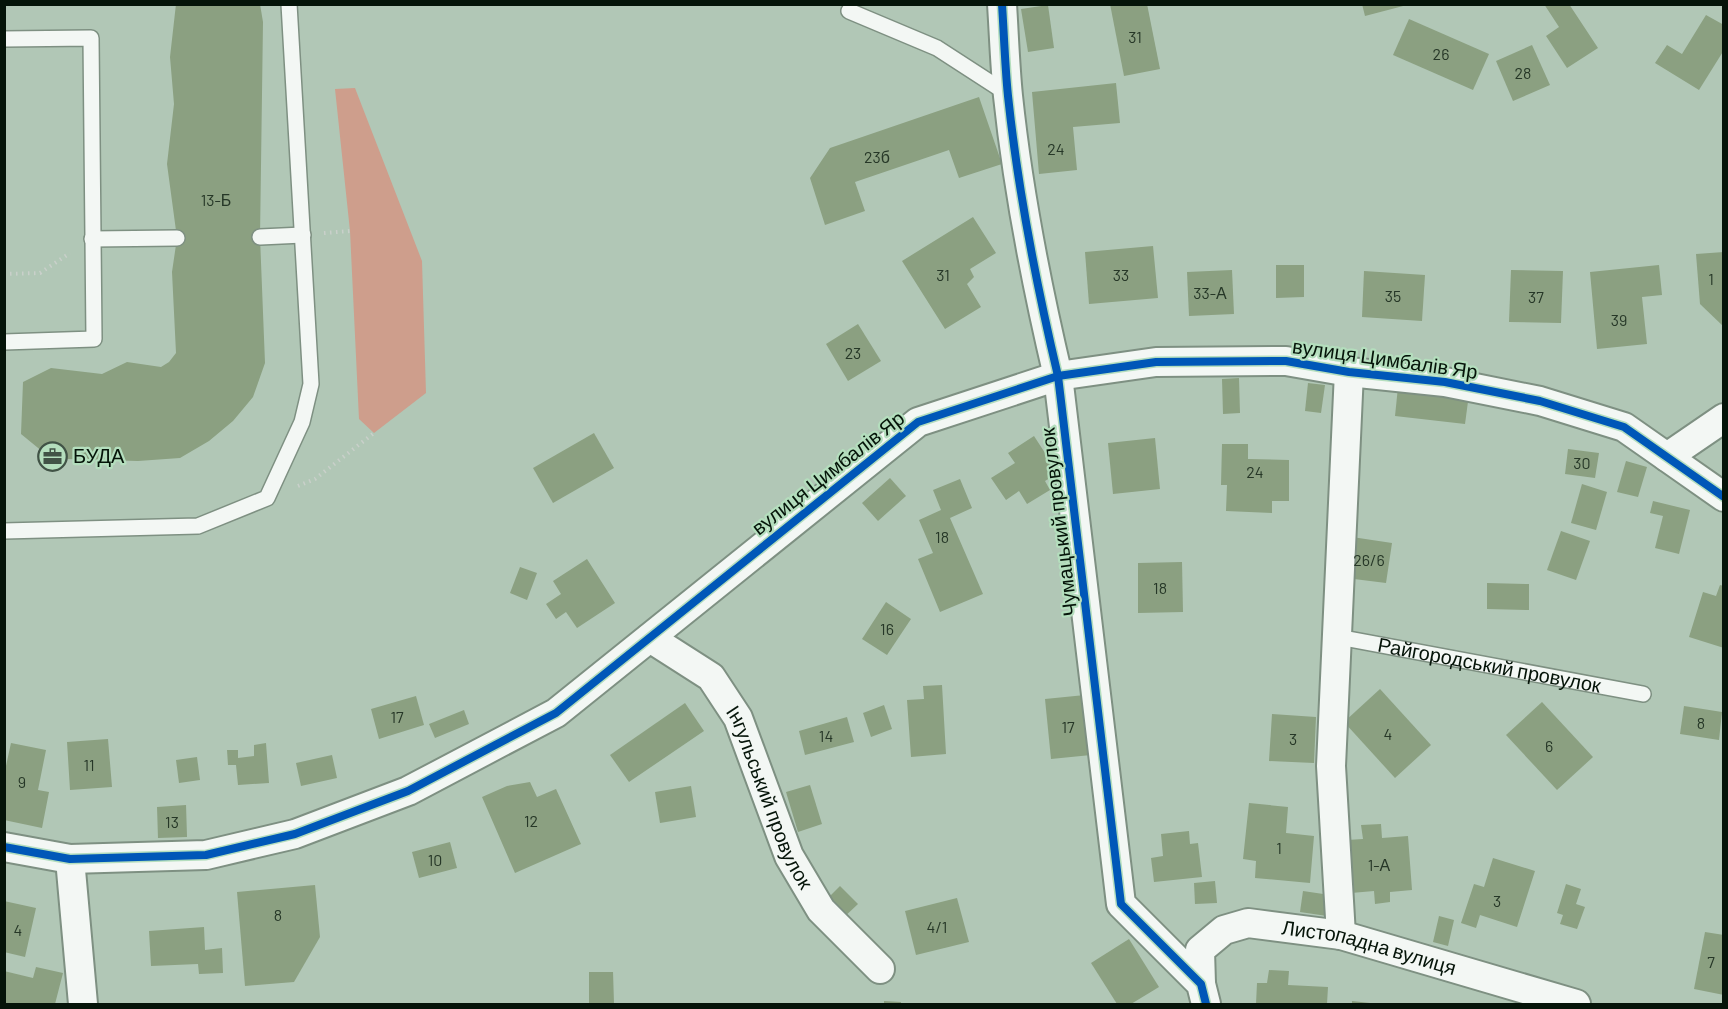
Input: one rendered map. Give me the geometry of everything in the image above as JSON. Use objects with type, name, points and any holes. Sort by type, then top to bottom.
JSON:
[{"type":"street","name":"Чумацький провулок","points":[[1002,4],[1008,94],[1019,185],[1038,294],[1058,376],[1121,904],[1203,994]]},
{"type":"street","name":"вулиця Цимбалів Яр","points":[[4,847],[70,859],[206,855],[295,834],[408,791],[555,713],[918,422],[1058,376],[1168,362],[1286,361],[1349,372],[1444,382],[1540,401],[1624,427],[1724,497]]},
{"type":"street","points":[[1341,935],[1331,766],[1349,372]]},
{"type":"street","points":[[1667,457],[1724,418]]},
{"type":"street","name":"Інгульський провулок","points":[[650,638],[711,677],[738,717],[789,856],[820,910],[880,969]]},
{"type":"street","points":[[70,859],[83,1005]]},
{"type":"street","name":"Листопадна вулиця","points":[[1203,994],[1200,950],[1224,930],[1248,923],[1341,935],[1576,1005]]},
{"type":"lane","points":[[4,531],[198,526],[267,498],[302,422],[311,384],[289,4]]},
{"type":"lane","points":[[849,11],[937,48],[1008,94]]},
{"type":"lane","points":[[4,39],[91,38],[94,339],[4,342]]},
{"type":"lane","points":[[260,237],[303,235]]},
{"type":"lane","points":[[92,239],[177,238]]},
{"type":"lane","name":"Райгородський провулок","points":[[1338,637],[1643,694]]},
{"type":"path","points":[[5,274],[40,273],[92,239]]},
{"type":"path","points":[[4,258],[4,307]]},
{"type":"path","points":[[267,498],[315,479],[374,434]]},
{"type":"shaded area","points":[[355,88],[422,261],[426,393],[374,433],[359,419],[350,231],[335,89]]},
{"type":"building","points":[[176,4],[260,4],[263,22],[260,237],[265,363],[253,397],[233,421],[209,441],[180,458],[138,461],[66,459],[43,452],[21,434],[23,382],[51,368],[102,374],[127,362],[161,367],[169,362],[176,353],[172,272],[177,238],[167,164],[174,104],[170,57]]},
{"type":"building","points":[[1110,4],[1147,4],[1160,69],[1124,76]]},
{"type":"building","points":[[1362,4],[1407,4],[1407,5],[1365,16]]},
{"type":"building","points":[[1544,4],[1569,4],[1598,48],[1567,68],[1546,36],[1559,27]]},
{"type":"building","points":[[1048,5],[1054,48],[1028,52],[1021,9]]},
{"type":"building","points":[[1706,15],[1724,25],[1724,50],[1699,90],[1655,63],[1667,45],[1682,54]]},
{"type":"building","points":[[1409,19],[1489,54],[1473,90],[1393,55]]},
{"type":"building","points":[[1532,45],[1550,85],[1513,101],[1496,61]]},
{"type":"building","points":[[1116,83],[1120,123],[1073,127],[1077,170],[1039,174],[1032,92]]},
{"type":"building","points":[[979,97],[1002,164],[959,178],[949,150],[855,182],[865,211],[825,225],[810,178],[830,148]]},
{"type":"building","points":[[973,217],[996,253],[970,269],[974,277],[967,284],[981,307],[945,329],[902,261]]},
{"type":"building","points":[[1153,246],[1158,298],[1089,304],[1085,252]]},
{"type":"building","points":[[1724,252],[1724,327],[1700,304],[1696,254]]},
{"type":"building","points":[[1276,265],[1304,265],[1304,297],[1276,298]]},
{"type":"building","points":[[1659,265],[1662,295],[1642,297],[1647,344],[1597,349],[1590,272]]},
{"type":"building","points":[[1232,270],[1234,314],[1189,316],[1187,272]]},
{"type":"building","points":[[1511,270],[1563,271],[1561,323],[1509,322]]},
{"type":"building","points":[[1364,271],[1425,275],[1422,321],[1362,317]]},
{"type":"building","points":[[858,324],[881,361],[848,381],[826,344]]},
{"type":"building","points":[[1239,378],[1240,413],[1223,414],[1222,379]]},
{"type":"building","points":[[1308,383],[1325,385],[1321,413],[1305,411]]},
{"type":"building","points":[[1398,387],[1469,394],[1465,424],[1395,416]]},
{"type":"building","points":[[594,433],[614,468],[553,503],[533,468]]},
{"type":"building","points":[[1034,436],[1058,473],[1045,481],[1050,490],[1027,504],[1019,491],[1006,500],[991,478],[1015,463],[1008,453]]},
{"type":"building","points":[[1155,438],[1160,489],[1113,494],[1108,443]]},
{"type":"building","points":[[1222,444],[1248,444],[1248,459],[1289,460],[1289,501],[1272,501],[1272,513],[1226,511],[1227,485],[1221,485]]},
{"type":"building","points":[[1568,449],[1599,453],[1595,478],[1565,474]]},
{"type":"building","points":[[1626,461],[1647,467],[1638,497],[1617,492]]},
{"type":"building","points":[[890,478],[906,496],[878,521],[862,503]]},
{"type":"building","points":[[960,479],[972,508],[950,518],[983,594],[940,612],[918,559],[933,553],[919,520],[941,510],[933,490]]},
{"type":"building","points":[[1582,484],[1607,492],[1596,530],[1571,523]]},
{"type":"building","points":[[1653,501],[1690,510],[1679,554],[1655,548],[1663,516],[1650,513]]},
{"type":"building","points":[[1561,531],[1590,541],[1576,580],[1547,570]]},
{"type":"building","points":[[1352,537],[1392,543],[1386,583],[1346,578]]},
{"type":"building","points":[[587,559],[615,603],[577,628],[566,612],[556,619],[546,604],[561,594],[553,581]]},
{"type":"building","points":[[1182,562],[1183,612],[1138,613],[1138,563]]},
{"type":"building","points":[[520,567],[537,573],[527,600],[510,593]]},
{"type":"building","points":[[1487,583],[1529,584],[1529,610],[1487,609]]},
{"type":"building","points":[[1720,585],[1724,586],[1724,648],[1689,637],[1703,592],[1716,596]]},
{"type":"building","points":[[886,602],[911,619],[887,655],[862,639]]},
{"type":"building","points":[[942,685],[946,754],[911,757],[907,700],[924,699],[923,686]]},
{"type":"building","points":[[1380,689],[1431,745],[1395,778],[1344,722]]},
{"type":"building","points":[[1085,695],[1091,755],[1051,759],[1045,699]]},
{"type":"building","points":[[416,696],[424,725],[379,739],[371,709]]},
{"type":"building","points":[[1542,702],[1593,757],[1557,790],[1506,735]]},
{"type":"building","points":[[685,703],[704,731],[629,782],[610,755]]},
{"type":"building","points":[[884,705],[892,729],[871,737],[863,713]]},
{"type":"building","points":[[1684,706],[1722,712],[1719,740],[1680,734]]},
{"type":"building","points":[[464,710],[469,724],[435,738],[429,724]]},
{"type":"building","points":[[1272,714],[1316,717],[1314,763],[1269,761]]},
{"type":"building","points":[[847,717],[854,742],[805,755],[799,731]]},
{"type":"building","points":[[108,739],[112,787],[70,790],[67,742]]},
{"type":"building","points":[[11,743],[46,750],[38,790],[49,792],[42,828],[4,820],[4,775]]},
{"type":"building","points":[[266,743],[269,783],[238,785],[236,765],[228,765],[227,750],[238,750],[238,758],[254,756],[254,745]]},
{"type":"building","points":[[332,755],[337,778],[301,786],[296,763]]},
{"type":"building","points":[[197,757],[200,780],[179,783],[176,760]]},
{"type":"building","points":[[530,782],[537,797],[556,789],[581,844],[515,873],[482,797],[507,786]]},
{"type":"building","points":[[810,785],[822,824],[798,832],[786,792]]},
{"type":"building","points":[[691,786],[696,817],[660,823],[655,792]]},
{"type":"building","points":[[1249,803],[1288,807],[1286,833],[1314,836],[1310,883],[1255,878],[1256,861],[1243,859]]},
{"type":"building","points":[[186,805],[187,837],[158,838],[157,807]]},
{"type":"building","points":[[1381,824],[1382,838],[1408,836],[1412,890],[1390,892],[1390,902],[1375,904],[1374,891],[1351,893],[1347,840],[1363,839],[1361,825]]},
{"type":"building","points":[[1189,831],[1190,844],[1198,843],[1202,877],[1154,882],[1151,858],[1163,856],[1161,834]]},
{"type":"building","points":[[450,842],[457,868],[419,878],[412,852]]},
{"type":"building","points":[[1493,858],[1535,871],[1517,927],[1480,915],[1476,928],[1461,923],[1474,884],[1484,887]]},
{"type":"building","points":[[1215,881],[1217,903],[1195,904],[1194,883]]},
{"type":"building","points":[[1566,884],[1581,889],[1576,904],[1585,907],[1577,929],[1560,924],[1563,915],[1557,913]]},
{"type":"building","points":[[315,885],[320,937],[294,982],[245,986],[237,892]]},
{"type":"building","points":[[840,886],[858,904],[841,920],[824,902]]},
{"type":"building","points":[[1303,891],[1330,895],[1327,916],[1300,912]]},
{"type":"building","points":[[957,898],[969,942],[916,955],[905,911]]},
{"type":"building","points":[[4,901],[36,908],[25,957],[4,952]]},
{"type":"building","points":[[1439,916],[1454,920],[1448,946],[1433,942]]},
{"type":"building","points":[[204,927],[205,950],[222,948],[223,973],[199,974],[198,964],[151,966],[149,931]]},
{"type":"building","points":[[1705,932],[1724,935],[1724,995],[1694,989]]},
{"type":"building","points":[[1129,939],[1159,987],[1131,1004],[1117,1004],[1091,963]]},
{"type":"building","points":[[36,967],[63,973],[55,1004],[4,1004],[4,971],[33,978]]},
{"type":"building","points":[[1269,970],[1289,971],[1288,985],[1328,987],[1327,1004],[1256,1004],[1257,983],[1267,983]]},
{"type":"building","points":[[589,972],[613,972],[614,1004],[589,1004]]},
{"type":"building","points":[[884,1001],[901,1002],[901,1004],[884,1004]]},
{"type":"building","points":[[1352,1001],[1370,1003],[1352,1004]]},
{"type":"cycle path","points":[[1002,4],[1007,85],[1022,202],[1058,376],[1121,904],[1201,984],[1206,1004]]},
{"type":"cycle path","points":[[4,847],[70,859],[206,855],[295,834],[408,791],[556,713],[918,422],[1058,376],[1156,362],[1286,361],[1349,372],[1445,382],[1540,401],[1624,427],[1724,497]]},
{"type":"place","name":"БУДА","points":[[52,456]]}]
